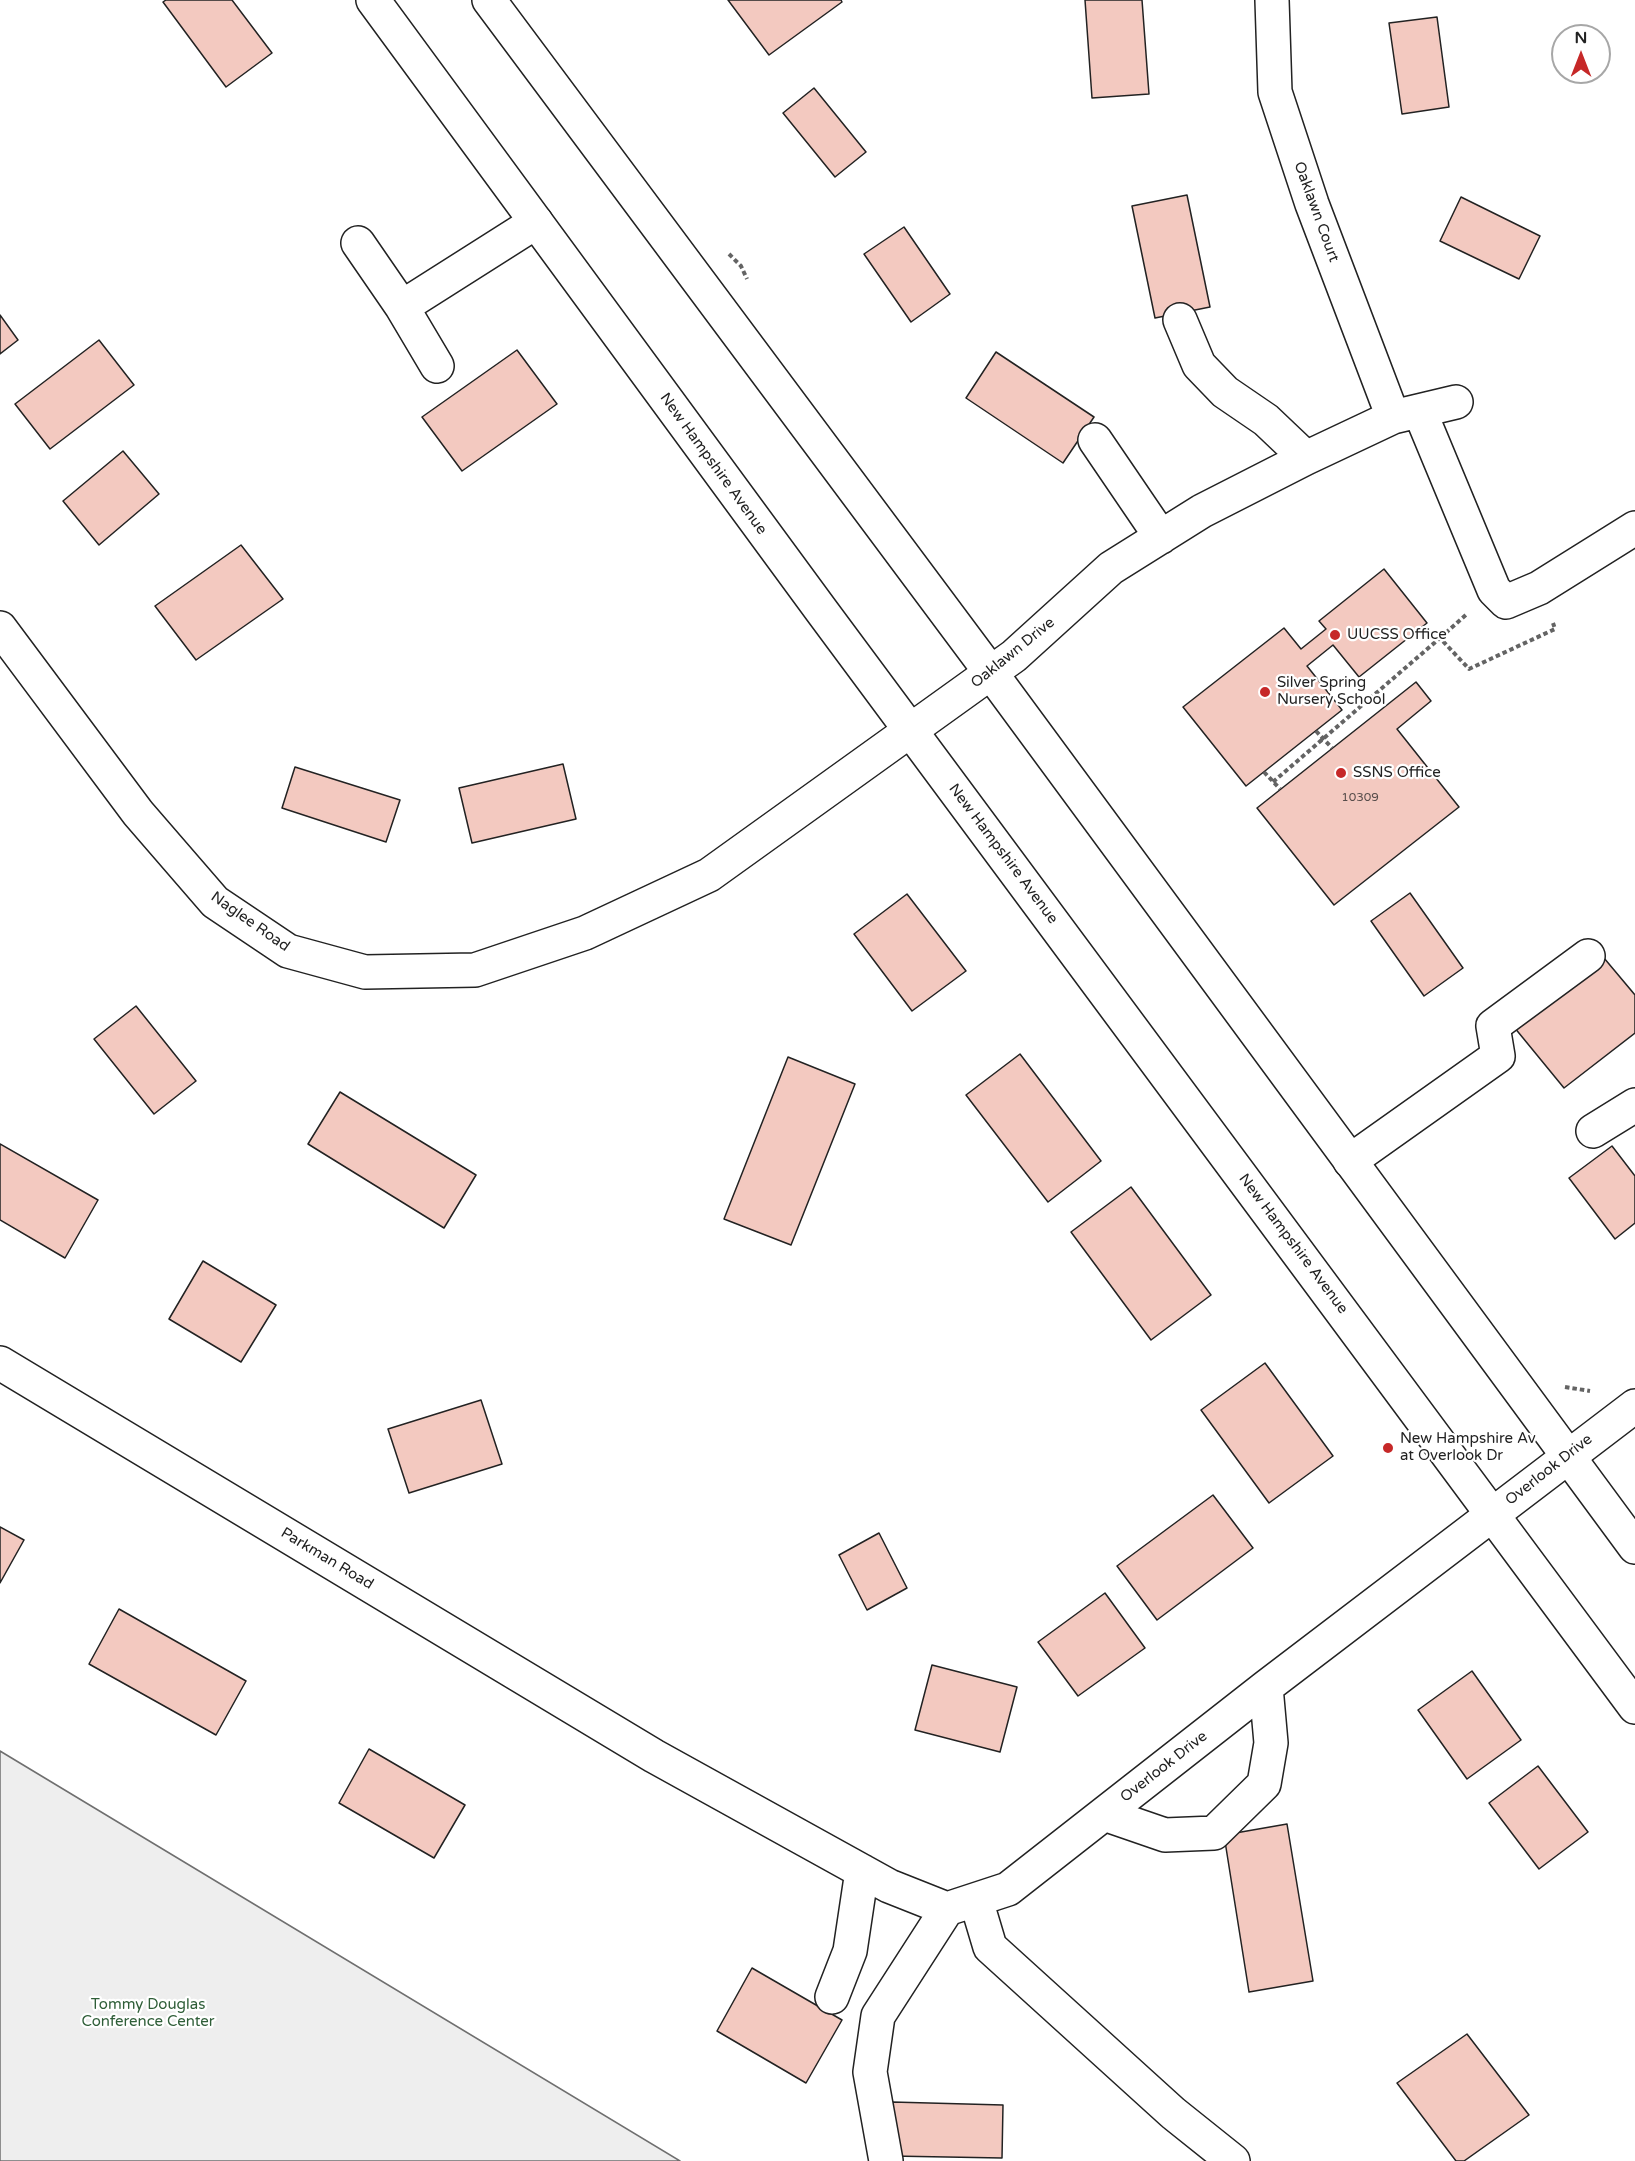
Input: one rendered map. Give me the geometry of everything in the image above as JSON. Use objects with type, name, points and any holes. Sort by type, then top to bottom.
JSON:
[{"type":"street","name":"New Hampshire Avenue","points":[[373,0],[910,731],[1635,1707]]},
{"type":"street","points":[[489,0],[762,369],[992,673],[1635,1546]]},
{"type":"street","name":"Oaklawn Court","points":[[1272,0],[1275,92],[1312,204],[1406,415],[1494,590],[1506,602],[1539,588],[1635,528]]},
{"type":"street","points":[[402,307],[536,222]]},
{"type":"street","points":[[358,243],[402,307],[436,366]]},
{"type":"street","points":[[1180,320],[1199,365],[1225,392],[1266,420],[1306,458]]},
{"type":"street","name":"Oaklawn Drive","points":[[585,933],[709,875],[992,673],[1014,656],[1111,568],[1202,511],[1306,458],[1406,415],[1456,402]]},
{"type":"street","points":[[1095,441],[1161,537]]},
{"type":"street","name":"Naglee Road","points":[[0,628],[138,813],[215,902],[288,951],[365,972],[475,970],[585,933]]},
{"type":"street","points":[[1350,1161],[1498,1056],[1493,1026],[1588,956]]},
{"type":"street","points":[[1593,1131],[1635,1105]]},
{"type":"street","name":"Parkman Road","points":[[0,1363],[654,1756],[862,1871]]},
{"type":"street","name":"Overlook Drive","points":[[961,1904],[1008,1889],[1266,1686],[1567,1455],[1635,1406]]},
{"type":"street","points":[[1104,1814],[1165,1835],[1214,1833],[1264,1784],[1271,1743],[1266,1686]]},
{"type":"street","points":[[832,1997],[850,1951],[862,1871],[889,1886],[961,1904],[990,1947],[1173,2113],[1233,2161]]},
{"type":"street","points":[[886,2161],[870,2072],[878,2016],[961,1904]]},
{"type":"path","points":[[1273,782],[1440,638],[1469,669],[1556,629]]},
{"type":"path","points":[[1316,731],[1332,748]]},
{"type":"path","points":[[1264,772],[1280,789]]},
{"type":"green space","name":"Tommy Douglas Conference Center","points":[[0,1751],[680,2161],[0,2161]]},
{"type":"building","points":[[166,0],[232,0],[272,53],[226,87],[163,2]]},
{"type":"building","points":[[728,0],[841,0],[842,2],[769,55]]},
{"type":"building","points":[[1085,0],[1142,0],[1149,94],[1092,98]]},
{"type":"building","points":[[1437,17],[1449,107],[1402,114],[1389,23]]},
{"type":"building","points":[[814,88],[866,152],[835,177],[783,113]]},
{"type":"building","points":[[1187,195],[1210,307],[1155,318],[1132,206]]},
{"type":"building","points":[[1461,197],[1540,236],[1519,279],[1440,241]]},
{"type":"building","points":[[904,227],[950,294],[911,322],[864,254]]},
{"type":"building","points":[[0,315],[18,340],[0,354]]},
{"type":"building","points":[[99,340],[134,385],[50,449],[15,404]]},
{"type":"building","points":[[517,350],[557,404],[462,471],[422,417]]},
{"type":"building","points":[[996,352],[1094,417],[1063,463],[966,398]]},
{"type":"building","points":[[123,451],[159,494],[99,545],[63,501]]},
{"type":"building","points":[[241,545],[283,599],[196,660],[155,606]]},
{"type":"building","name":"Silver Spring Nursery School","points":[[1384,569],[1427,623],[1359,677],[1333,645],[1307,666],[1342,710],[1246,786],[1183,707],[1284,628],[1301,649],[1326,629],[1319,621]]},
{"type":"building","points":[[1416,682],[1431,701],[1397,729],[1459,807],[1334,905],[1257,808]]},
{"type":"building","points":[[563,764],[576,819],[472,843],[459,788]]},
{"type":"building","points":[[295,767],[400,800],[386,842],[282,808]]},
{"type":"building","points":[[1410,893],[1463,968],[1424,996],[1371,921]]},
{"type":"building","points":[[907,894],[966,971],[912,1011],[854,934]]},
{"type":"building","points":[[1604,958],[1635,995],[1635,1033],[1564,1088],[1514,1027]]},
{"type":"building","points":[[136,1006],[196,1081],[154,1114],[94,1039]]},
{"type":"building","points":[[1020,1054],[1101,1161],[1048,1202],[966,1095]]},
{"type":"building","points":[[788,1057],[855,1084],[791,1245],[724,1219]]},
{"type":"building","points":[[340,1092],[476,1175],[444,1228],[308,1144]]},
{"type":"building","points":[[0,1144],[98,1200],[65,1258],[0,1220]]},
{"type":"building","points":[[1612,1146],[1635,1176],[1635,1223],[1615,1239],[1569,1178]]},
{"type":"building","points":[[1131,1187],[1211,1295],[1151,1340],[1071,1232]]},
{"type":"building","points":[[203,1261],[276,1305],[241,1362],[169,1319]]},
{"type":"building","points":[[1265,1363],[1333,1456],[1269,1503],[1201,1410]]},
{"type":"building","points":[[481,1400],[502,1464],[409,1493],[388,1429]]},
{"type":"building","points":[[1213,1495],[1253,1548],[1157,1620],[1117,1566]]},
{"type":"building","points":[[0,1527],[24,1540],[0,1583]]},
{"type":"building","points":[[879,1533],[907,1588],[867,1610],[839,1555]]},
{"type":"building","points":[[1105,1593],[1145,1648],[1078,1696],[1038,1642]]},
{"type":"building","points":[[119,1609],[246,1681],[216,1735],[89,1664]]},
{"type":"building","points":[[932,1665],[1017,1687],[1000,1752],[915,1730]]},
{"type":"building","points":[[1472,1671],[1521,1740],[1467,1779],[1418,1710]]},
{"type":"building","points":[[369,1749],[465,1805],[434,1858],[339,1803]]},
{"type":"building","points":[[1538,1766],[1588,1832],[1539,1869],[1489,1803]]},
{"type":"building","points":[[1287,1824],[1313,1981],[1249,1992],[1224,1835]]},
{"type":"building","points":[[752,1968],[842,2020],[806,2083],[717,2031]]},
{"type":"building","points":[[1467,2034],[1529,2115],[1464,2161],[1456,2161],[1397,2083]]},
{"type":"building","points":[[892,2102],[1003,2105],[1002,2158],[891,2156]]},
{"type":"place","name":"UUCSS Office","points":[[1335,635]]},
{"type":"place","name":"Silver Spring Nursery School","points":[[1265,692]]},
{"type":"place","name":"SSNS Office","points":[[1341,773]]},
{"type":"place","name":"New Hampshire Av at Overlook Dr","points":[[1388,1448]]}]
